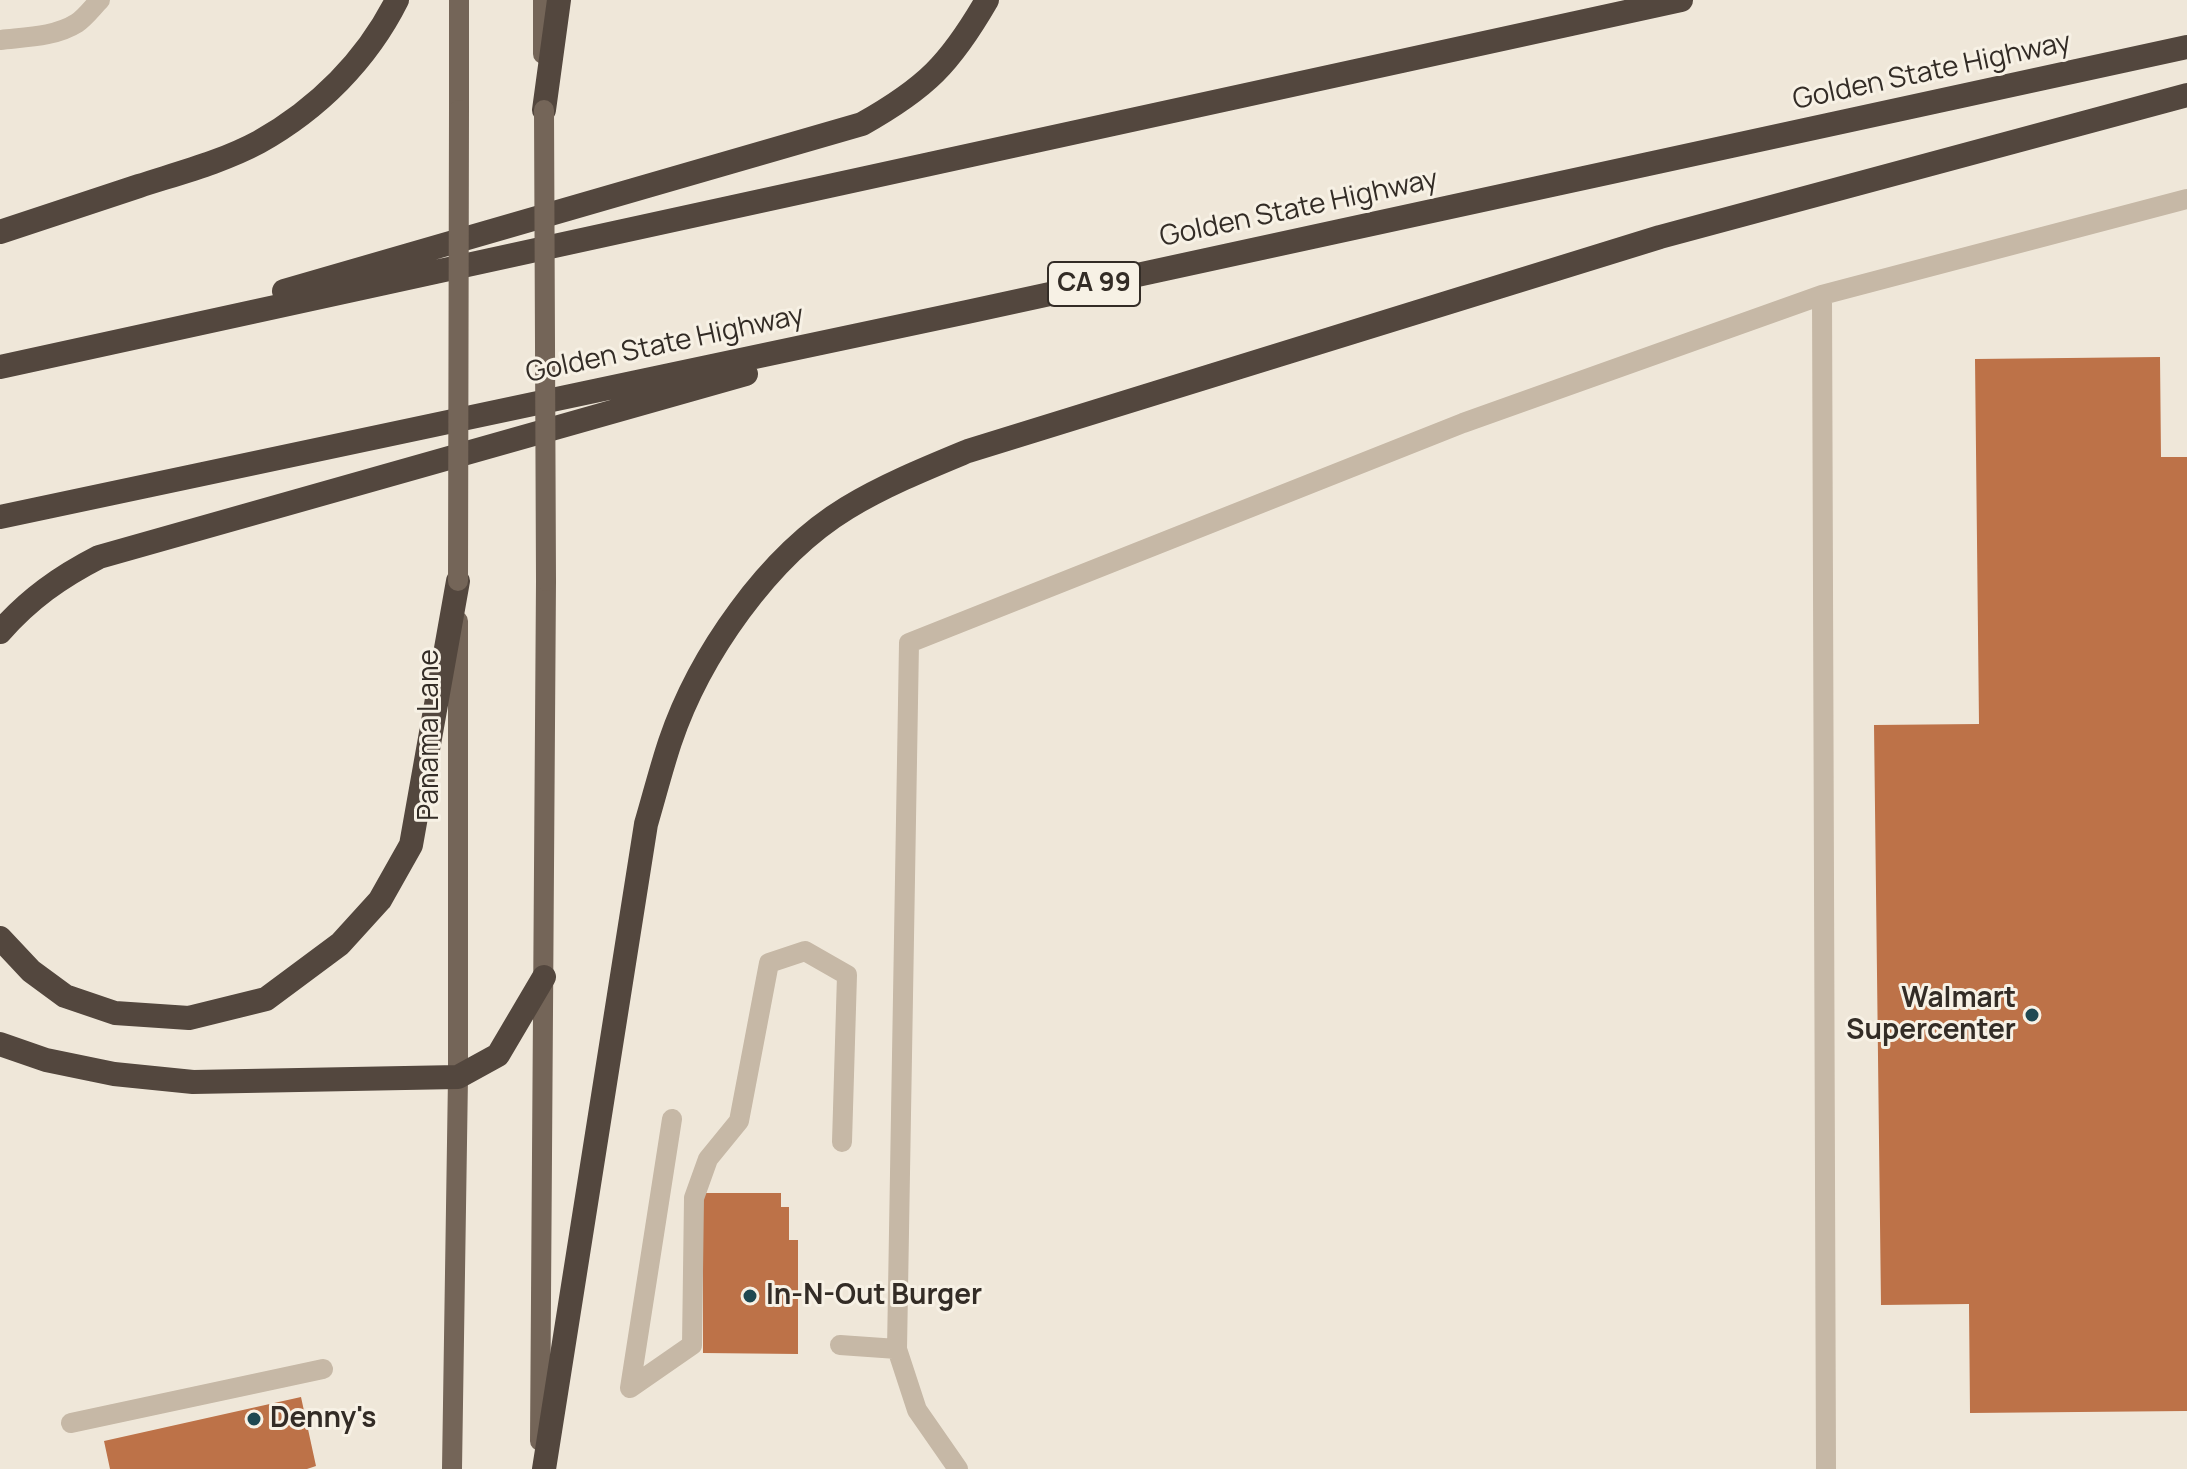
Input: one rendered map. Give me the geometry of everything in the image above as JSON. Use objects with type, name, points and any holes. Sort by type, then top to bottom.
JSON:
[{"type":"highway","points":[[0,232],[210,162],[258,142],[306,111],[348,73],[383,28],[397,0]]},
{"type":"highway","points":[[544,110],[559,0]]},
{"type":"highway","points":[[54,356],[862,124],[904,100],[940,70],[966,37],[987,0]]},
{"type":"highway","points":[[0,367],[1681,0]]},
{"type":"highway","name":"Golden State Highway","points":[[0,517],[967,312],[2187,47]]},
{"type":"highway","points":[[542,1469],[646,824],[671,740],[705,665],[745,601],[793,551],[845,509],[906,477],[968,451],[1660,237],[2187,95]]},
{"type":"highway","points":[[0,632],[23,606],[60,577],[99,557],[967,312]]},
{"type":"highway","points":[[0,938],[31,971],[65,996],[115,1013],[189,1018],[266,999],[340,944],[380,900],[411,845],[458,581]]},
{"type":"highway","points":[[0,1044],[46,1060],[114,1074],[193,1082],[458,1077],[498,1055],[544,977]]},
{"type":"main road","name":"Panama Lane","points":[[452,1469],[458,1077],[459,0]]},
{"type":"main road","points":[[542,1469],[546,581],[543,0]]},
{"type":"lane","points":[[0,40],[47,35],[77,23],[100,0]]},
{"type":"lane","points":[[958,1469],[917,1410],[897,1349],[909,643],[1463,423],[1822,295],[2187,199]]},
{"type":"lane","points":[[1822,295],[1826,1469]]},
{"type":"lane","points":[[672,1119],[630,1388],[692,1345],[694,1198],[708,1159],[739,1121],[769,963],[805,951],[847,975],[842,1142]]},
{"type":"lane","points":[[840,1345],[897,1349]]},
{"type":"lane","points":[[71,1423],[323,1369]]},
{"type":"building","name":"Walmart Supercenter","points":[[2160,357],[2161,457],[2187,457],[2187,1411],[1970,1413],[1969,1304],[1881,1305],[1874,725],[1979,724],[1975,359]]},
{"type":"building","name":"In-N-Out Burger","points":[[703,1193],[781,1193],[781,1207],[789,1207],[789,1240],[798,1240],[798,1354],[703,1353]]},
{"type":"building","name":"Denny's","points":[[301,1397],[316,1466],[307,1469],[110,1469],[104,1441]]},
{"type":"place","name":"Walmart Supercenter","points":[[2032,1015]]},
{"type":"place","name":"In-N-Out Burger","points":[[750,1296]]},
{"type":"place","name":"Denny's","points":[[254,1419]]}]
